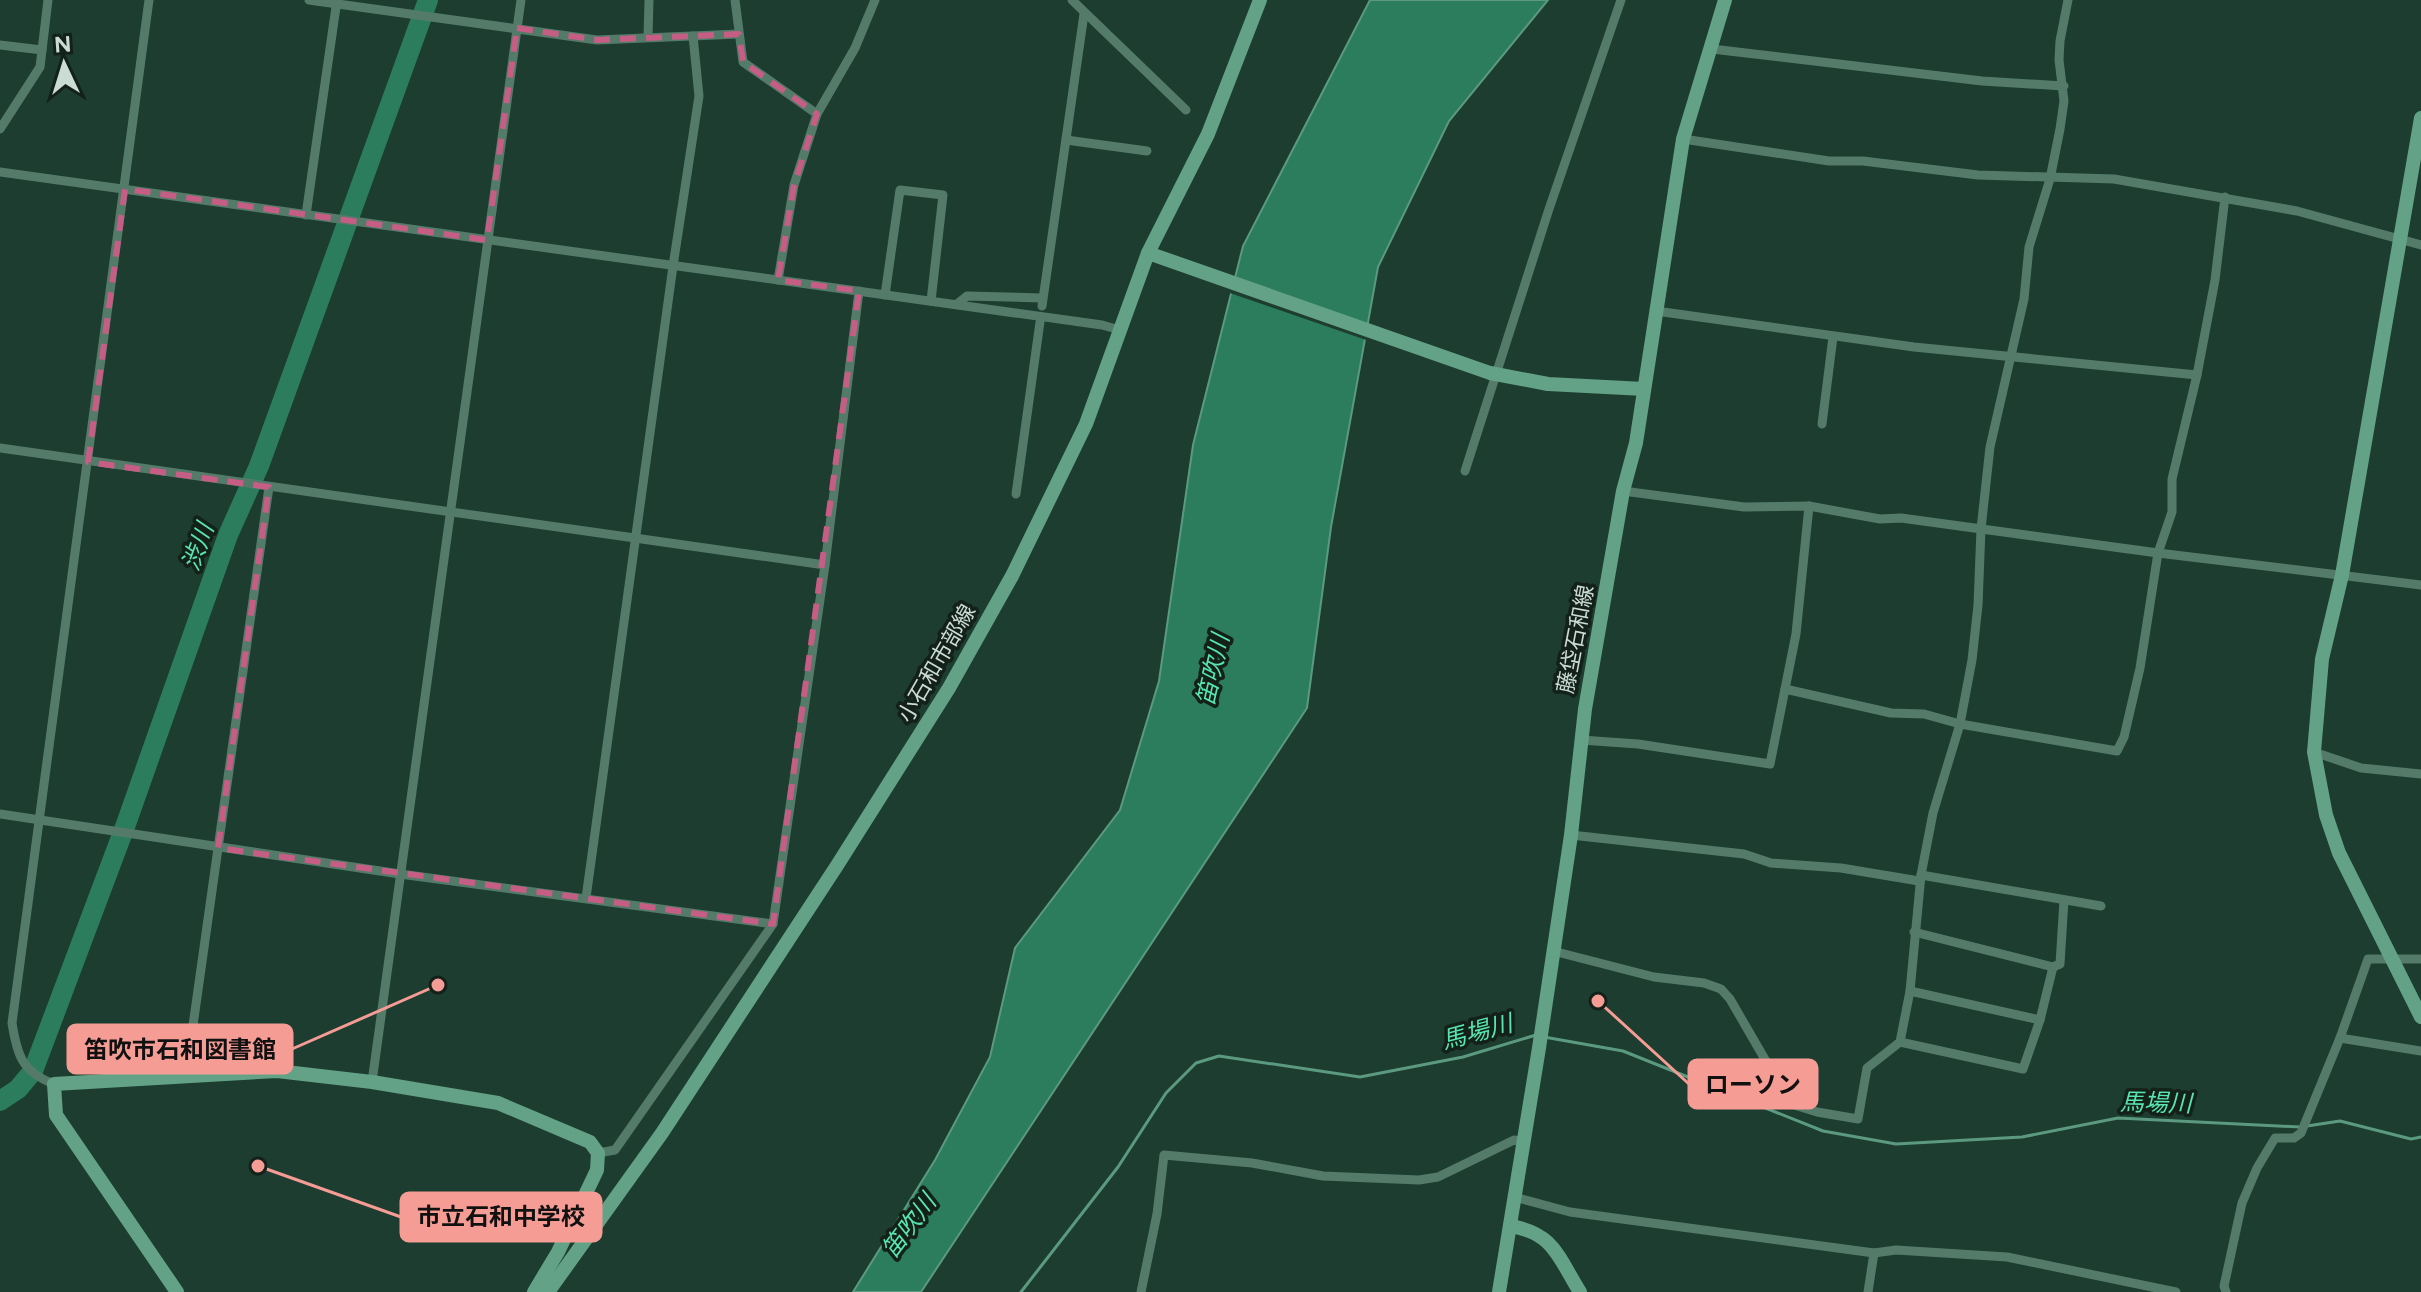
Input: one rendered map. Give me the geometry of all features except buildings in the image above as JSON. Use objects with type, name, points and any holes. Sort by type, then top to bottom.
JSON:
[{"type":"main road","name":"小石和市部線","points":[[548,1292],[662,1133],[846,851],[949,688],[1012,576],[1097,399],[1148,253],[1208,134],[1260,0]]},
{"type":"main road","name":"藤垈石和線","points":[[1499,1292],[1571,835],[1581,740],[1623,491],[1636,443],[1683,139],[1725,0]]},
{"type":"main road","points":[[2421,118],[2342,575],[2322,659],[2314,752],[2326,815],[2339,853],[2421,1017]]},
{"type":"main road","points":[[1148,253],[1494,374],[1548,384],[1644,389]]},
{"type":"main road","points":[[177,1292],[56,1115],[54,1084],[277,1071],[372,1082],[498,1103],[590,1142],[598,1153],[597,1170],[558,1252],[534,1292]]},
{"type":"main road","points":[[1510,1226],[1535,1232],[1548,1240],[1580,1292]]},
{"type":"street","points":[[0,129],[40,67],[48,0]]},
{"type":"street","points":[[54,1084],[38,1078],[24,1064],[17,1051],[12,1023],[149,0]]},
{"type":"street","points":[[309,0],[597,40],[739,34]]},
{"type":"street","points":[[372,1082],[521,0]]},
{"type":"street","points":[[648,37],[649,0]]},
{"type":"street","points":[[735,0],[743,62],[817,114]]},
{"type":"street","points":[[778,280],[794,185],[817,114],[855,48],[875,0]]},
{"type":"street","points":[[1072,0],[1186,110]]},
{"type":"street","points":[[1465,471],[1494,374],[1621,0]]},
{"type":"street","points":[[1553,951],[1654,977],[1704,983],[1721,989],[1730,999],[1774,1075],[1772,1098],[1817,1112],[1858,1119],[1867,1068],[1900,1042],[1910,991],[1920,878],[1933,813],[1960,724],[1977,618],[1981,529],[1990,447],[2013,358],[2024,299],[2029,247],[2050,179],[2064,101],[2059,60],[2068,0]]},
{"type":"street","points":[[306,215],[337,2]]},
{"type":"street","points":[[957,304],[967,296],[1042,302],[1084,14]]},
{"type":"street","points":[[586,898],[699,96],[693,36]]},
{"type":"street","points":[[0,45],[42,50]]},
{"type":"street","points":[[1712,49],[1982,81],[2064,86]]},
{"type":"street","points":[[1683,139],[1829,161],[1863,161],[1978,175],[2114,179],[2297,211],[2421,245]]},
{"type":"street","points":[[1066,140],[1147,151]]},
{"type":"street","points":[[0,172],[957,304],[1120,330]]},
{"type":"street","points":[[885,295],[900,190],[943,195],[931,301]]},
{"type":"street","points":[[1785,689],[1891,713],[1924,714],[1960,724],[2117,751],[2124,737],[2140,668],[2158,553],[2172,512],[2172,479],[2197,375],[2215,280],[2225,197]]},
{"type":"street","points":[[598,1153],[615,1150],[773,924],[825,565],[859,291]]},
{"type":"street","points":[[1656,311],[1833,337],[2197,375]]},
{"type":"street","points":[[1016,494],[1040,322]]},
{"type":"street","points":[[1822,424],[1833,337]]},
{"type":"street","points":[[0,448],[825,565]]},
{"type":"street","points":[[186,1075],[264,486]]},
{"type":"street","points":[[1623,491],[1744,507],[1809,506],[1880,519],[1901,518],[2421,585]]},
{"type":"street","points":[[1581,740],[1638,744],[1770,764],[1796,634],[1809,506]]},
{"type":"street","points":[[2314,752],[2361,768],[2421,774]]},
{"type":"street","points":[[0,814],[400,874],[773,924]]},
{"type":"street","points":[[1571,835],[1744,854],[1771,863],[1920,878],[2101,906]]},
{"type":"street","points":[[1914,932],[2053,967],[2060,964],[2064,900]]},
{"type":"street","points":[[2226,1292],[2224,1286],[2242,1203],[2257,1168],[2275,1138],[2294,1138],[2301,1133],[2368,959],[2421,959]]},
{"type":"street","points":[[1900,1042],[2023,1069],[2040,1020],[2053,967]]},
{"type":"street","points":[[1910,991],[2040,1020]]},
{"type":"street","points":[[2340,1038],[2421,1051]]},
{"type":"street","points":[[1141,1292],[1157,1214],[1164,1155],[1252,1163],[1323,1176],[1419,1180],[1438,1177],[1514,1140],[1524,1142]]},
{"type":"street","points":[[1514,1197],[1570,1212],[1874,1253],[1896,1250],[2007,1257],[2176,1292]]},
{"type":"street","points":[[1868,1292],[1874,1253]]},
{"type":"highlighted area","points":[[517,28],[597,40],[739,34],[743,62],[817,114],[794,185],[778,280],[859,291],[773,924],[218,848],[269,487],[88,462],[125,189],[487,240]]},
{"type":"water","name":"笛吹川","points":[[1370,0],[1548,0],[1449,121],[1378,267],[1331,527],[1307,708],[921,1292],[853,1292],[935,1160],[990,1057],[1015,948],[1120,810],[1159,681],[1193,445],[1243,246]]},
{"type":"pier","points":[[1231,278],[1372,326],[1369,341],[1227,292]]},
{"type":"waterway","name":"渋川","points":[[0,1101],[18,1089],[33,1071],[126,824],[228,535],[259,466],[428,0]]},
{"type":"waterway","name":"馬場川","points":[[1021,1292],[1118,1167],[1166,1093],[1196,1063],[1219,1056],[1360,1077],[1463,1057],[1536,1035]]},
{"type":"waterway","name":"馬場川","points":[[1544,1037],[1623,1051],[1823,1131],[1896,1144],[2022,1137],[2118,1118],[2300,1127]]},
{"type":"waterway","name":"馬場川","points":[[2307,1126],[2340,1121],[2411,1139],[2421,1137]]},
{"type":"place","name":"笛吹市石和図書館","points":[[438,985]]},
{"type":"place","name":"ローソン","points":[[1598,1001]]},
{"type":"place","name":"市立石和中学校","points":[[258,1166]]}]
